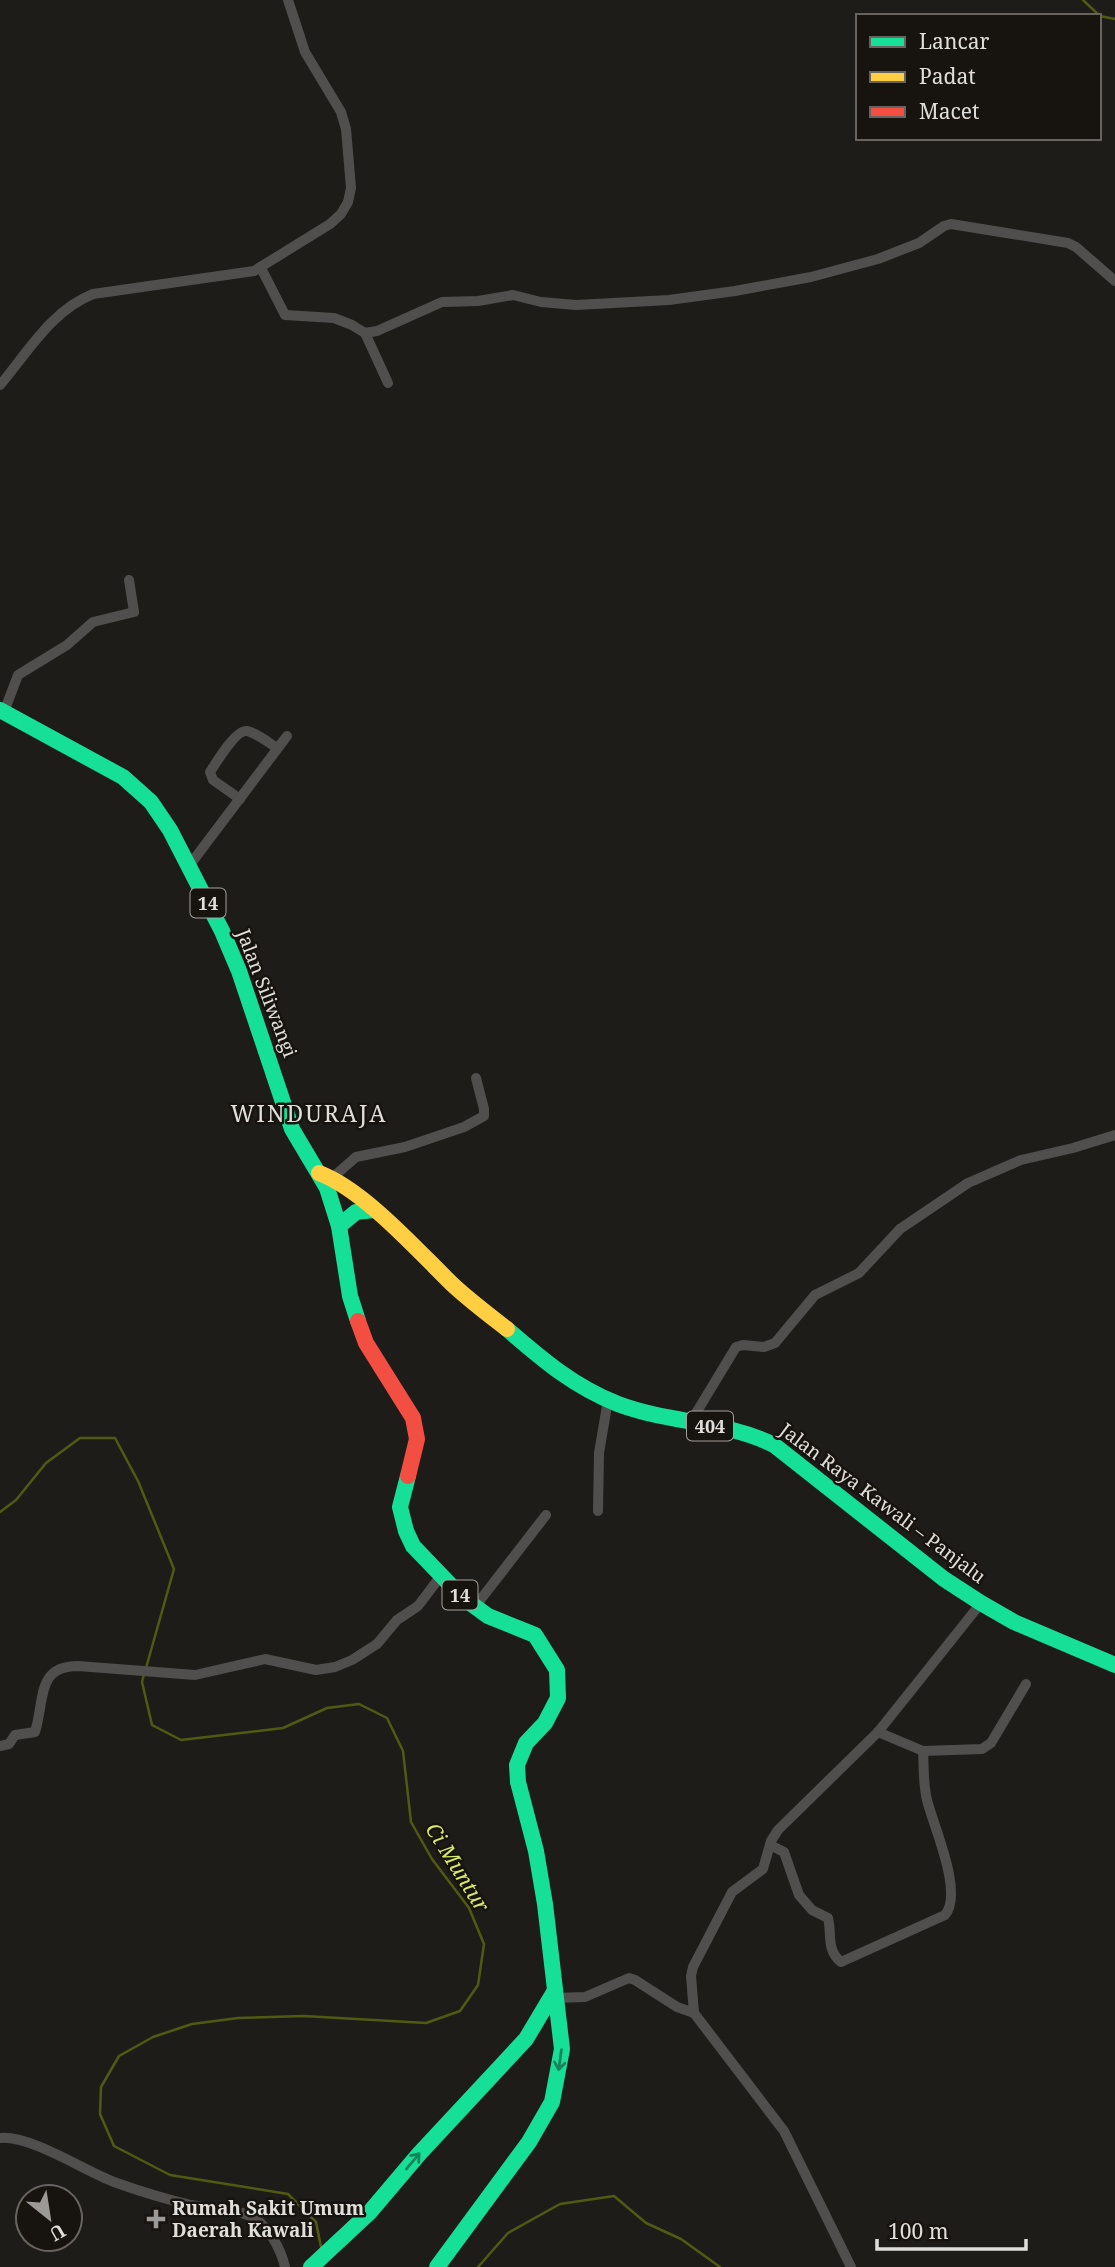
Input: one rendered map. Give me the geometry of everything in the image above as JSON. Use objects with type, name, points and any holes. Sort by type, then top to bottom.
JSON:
[{"type":"main road","name":"Jalan Siliwangi","points":[[2,711],[123,777],[136,786],[160,815],[189,866],[239,971],[292,1129],[326,1175]]},
{"type":"main road","name":"Jalan Raya Kawali – Panjalu","points":[[326,1175],[374,1210],[455,1287],[566,1378],[608,1400],[690,1423],[756,1436],[774,1445],[944,1579],[981,1603],[1014,1622],[1115,1665]]},
{"type":"main road","name":"14","points":[[326,1175],[327,1188],[339,1226],[350,1296],[366,1343],[406,1405],[416,1429],[415,1453],[400,1507],[413,1546],[440,1577],[474,1608],[535,1635],[547,1648],[557,1670],[558,1698],[554,1710],[526,1744],[517,1765],[518,1782],[539,1864],[562,2049],[552,2102],[529,2142],[437,2267]]},
{"type":"main road","points":[[339,1226],[356,1212],[374,1210]]},
{"type":"main road","points":[[311,2267],[369,2213],[419,2154],[526,2039],[554,1995]]},
{"type":"street","points":[[0,385],[57,317],[80,300],[93,294],[242,274],[261,268],[330,224],[341,214],[348,202],[351,188],[345,121],[305,52],[288,0]]},
{"type":"street","points":[[365,333],[377,331],[442,302],[478,302],[513,295],[541,302],[576,305],[669,300],[735,291],[878,259],[906,249],[951,224],[1068,243],[1115,281]]},
{"type":"street","points":[[261,268],[285,315],[334,318],[365,333],[388,383]]},
{"type":"street","points":[[2,711],[18,675],[70,643],[93,622],[134,612],[129,580]]},
{"type":"street","points":[[240,799],[212,780],[210,772],[234,737],[242,732],[250,732],[277,748]]},
{"type":"street","points":[[189,866],[287,736]]},
{"type":"street","points":[[326,1175],[356,1157],[405,1147],[464,1127],[481,1118],[484,1116],[484,1109],[476,1078]]},
{"type":"street","points":[[690,1423],[736,1347],[764,1347],[775,1343],[815,1295],[859,1273],[906,1224],[968,1183],[997,1169],[1030,1157],[1115,1135]]},
{"type":"street","points":[[598,1511],[598,1453],[608,1400]]},
{"type":"street","points":[[474,1608],[546,1515]]},
{"type":"street","points":[[0,1746],[9,1744],[15,1735],[34,1733],[49,1675],[59,1667],[202,1675],[265,1659],[308,1670],[335,1667],[377,1644],[397,1620],[418,1606],[440,1577]]},
{"type":"street","points":[[694,2013],[691,1976],[693,1966],[732,1892],[763,1869],[778,1830],[878,1732],[981,1603]]},
{"type":"street","points":[[878,1732],[923,1751],[986,1748],[1026,1684]]},
{"type":"street","points":[[770,1845],[784,1852],[798,1892],[805,1902],[828,1918],[830,1946],[841,1962],[945,1915],[951,1906],[949,1881],[943,1849],[927,1800],[923,1751]]},
{"type":"street","points":[[554,1995],[585,1997],[629,1978],[677,2007],[694,2013],[779,2123],[851,2267]]},
{"type":"street","points":[[0,2138],[11,2137],[26,2141],[89,2173],[156,2196],[193,2206],[243,2214],[255,2219],[274,2240],[285,2267]]},
{"type":"waterway","points":[[1083,0],[1098,14]]},
{"type":"waterway","points":[[1101,16],[1115,19]]},
{"type":"waterway","name":"Ci Muntur","points":[[0,1512],[16,1500],[46,1463],[80,1438],[115,1438],[138,1481],[174,1569],[146,1668]]},
{"type":"waterway","name":"Ci Muntur","points":[[144,1674],[142,1682],[152,1725],[181,1740],[283,1728],[327,1708],[359,1704],[387,1718],[403,1751],[411,1822],[432,1859],[469,1908],[484,1944],[478,1985],[460,2011],[426,2023],[304,2016],[238,2018],[192,2024],[153,2037],[119,2056],[101,2087],[100,2114],[114,2146],[170,2175],[288,2194],[316,2222],[321,2247]]},
{"type":"waterway","name":"Ci Muntur","points":[[478,2267],[508,2233],[560,2204],[614,2196],[646,2223],[681,2239],[720,2267]]},
{"type":"traffic: fast","points":[[0,710],[123,777],[151,802],[170,830],[222,931],[239,971],[292,1129],[327,1188],[339,1226],[350,1296],[358,1321]]},
{"type":"traffic: fast","points":[[339,1226],[356,1212],[374,1210]]},
{"type":"traffic: fast","points":[[507,1329],[573,1381],[618,1404],[657,1415],[717,1426],[774,1445],[944,1579],[981,1603],[1014,1622],[1115,1665]]},
{"type":"traffic: fast","points":[[408,1476],[400,1507],[413,1546],[462,1597],[488,1616],[535,1635],[557,1670],[558,1698],[545,1723],[526,1743],[517,1765],[518,1782],[536,1851],[545,1904],[562,2049],[552,2102],[529,2142],[437,2267]]},
{"type":"traffic: fast","points":[[311,2267],[369,2213],[419,2154],[526,2039],[554,1992]]},
{"type":"traffic: slow","points":[[319,1173],[336,1181],[372,1207],[459,1290],[507,1329]]},
{"type":"traffic: jam","points":[[358,1321],[366,1343],[413,1418],[417,1439],[408,1476]]},
{"type":"place","name":"Rumah Sakit Umum Daerah Kawali","points":[[156,2219]]},
{"type":"district","name":"WINDURAJA","points":[[309,1113]]}]
